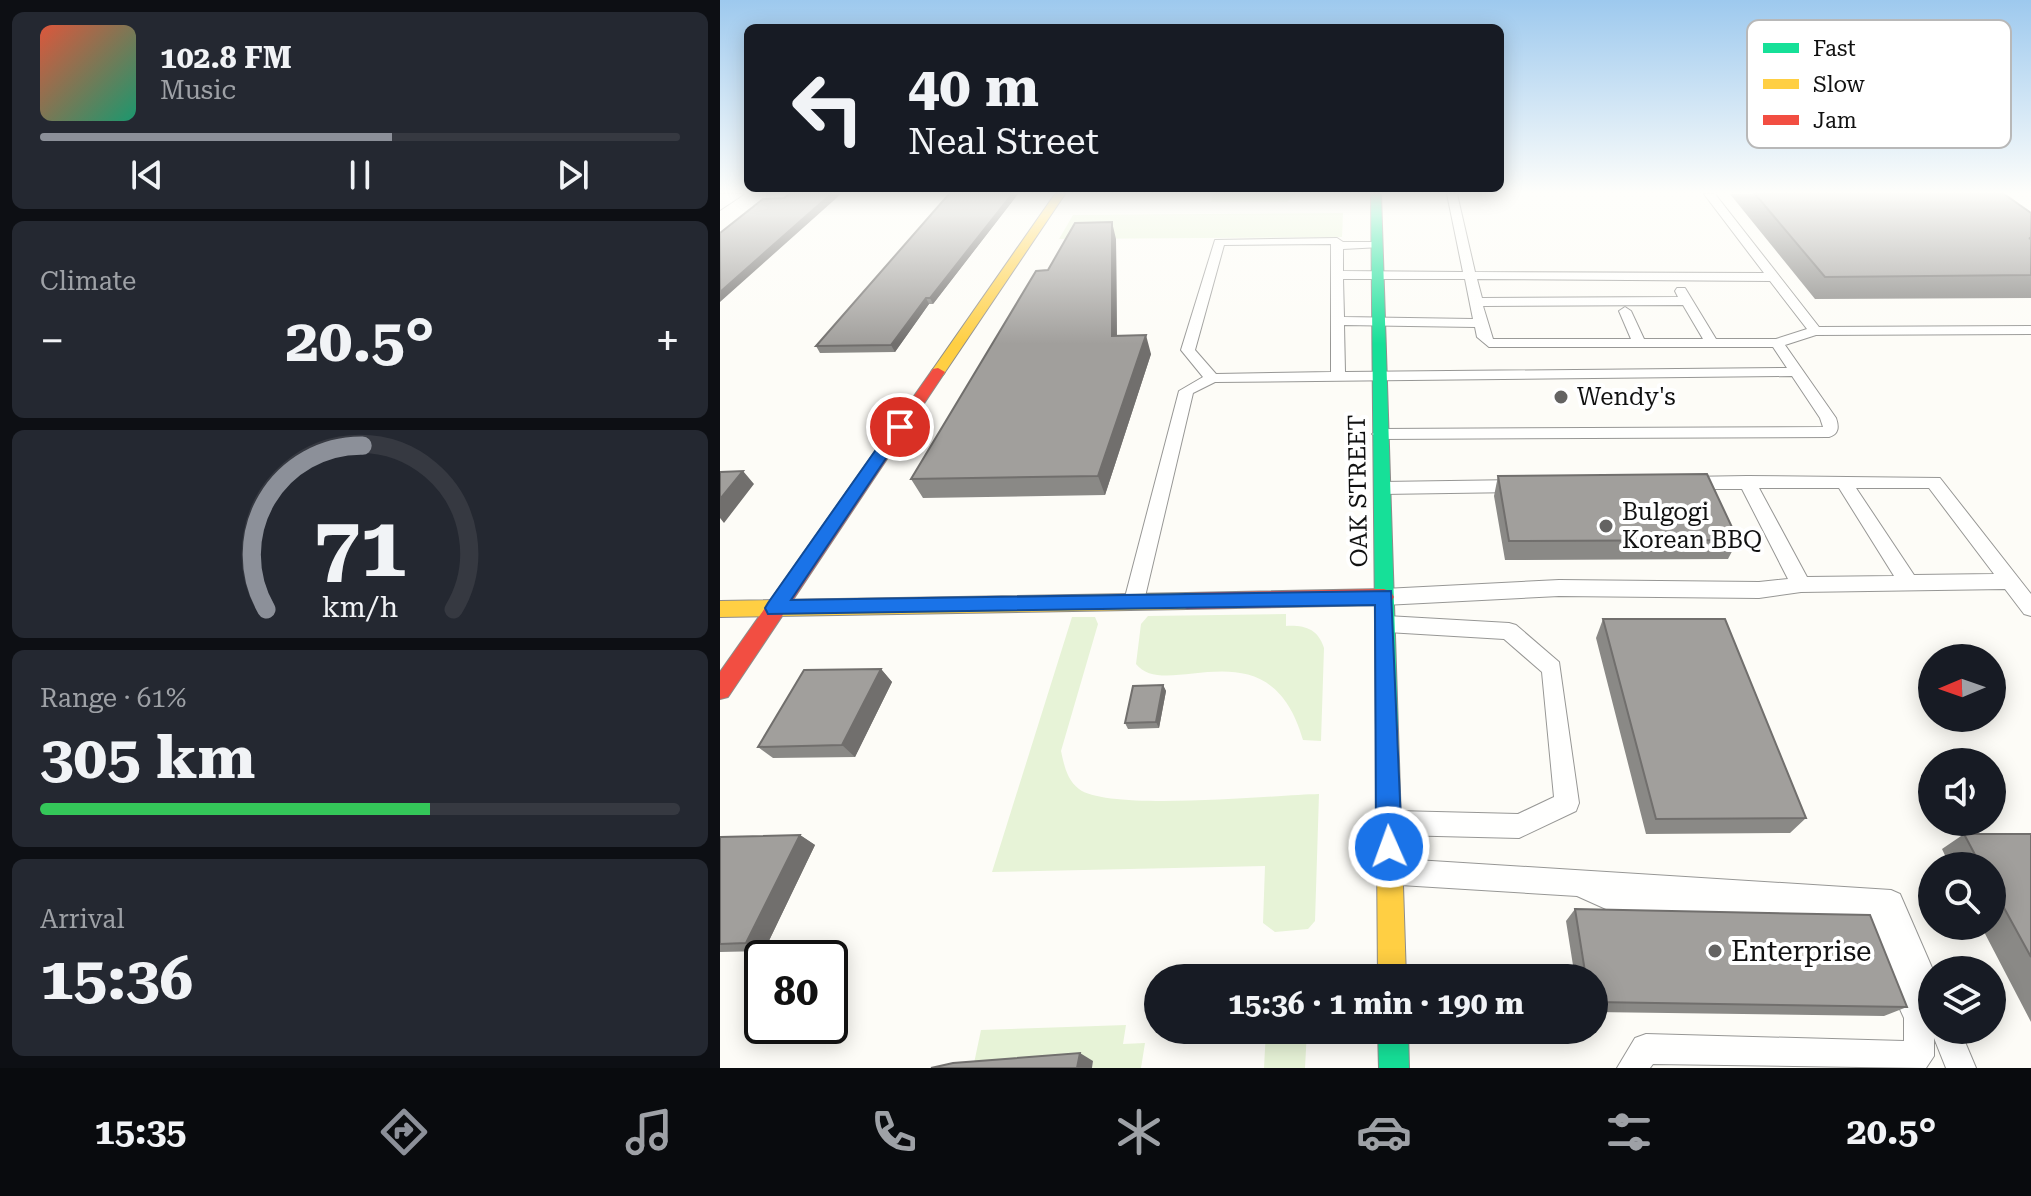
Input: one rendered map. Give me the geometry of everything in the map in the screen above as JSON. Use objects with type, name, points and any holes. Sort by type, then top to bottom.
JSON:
[{"type":"main road","points":[[720,690],[1026,244]]},
{"type":"main road","name":"OAK STREET","points":[[1377,245],[1392,964]]},
{"type":"main road","points":[[720,609],[1384,597]]},
{"type":"main road","points":[[1393,1044],[1394,1068]]},
{"type":"lane","points":[[1212,378],[1188,350],[1218,244]]},
{"type":"lane","points":[[1463,244],[1484,337],[1489,343],[1777,343],[1815,331],[2031,330]]},
{"type":"lane","points":[[1748,244],[1815,331]]},
{"type":"lane","points":[[1338,375],[1337,246],[1377,245]]},
{"type":"lane","points":[[1337,275],[1774,277]]},
{"type":"lane","points":[[1673,277],[1712,343]]},
{"type":"lane","points":[[1476,302],[1687,301]]},
{"type":"lane","points":[[1625,311],[1640,344]]},
{"type":"lane","points":[[1338,321],[1481,323]]},
{"type":"lane","points":[[1380,434],[1829,432],[1831,426],[1828,418],[1777,343]]},
{"type":"lane","points":[[1134,601],[1186,391],[1212,378],[1797,372]]},
{"type":"lane","points":[[1747,482],[1801,585]]},
{"type":"lane","points":[[1668,483],[1934,482],[2031,608]]},
{"type":"lane","points":[[1844,483],[1909,583]]},
{"type":"lane","points":[[1382,488],[1541,485]]},
{"type":"lane","points":[[1384,597],[1559,588],[1759,590],[1801,585],[2012,581]]},
{"type":"lane","points":[[1384,623],[1509,631],[1552,668],[1567,803],[1519,826],[1388,823]]},
{"type":"lane","points":[[1390,872],[1891,903],[1918,967]]},
{"type":"lane","points":[[1577,883],[1626,905],[1850,912],[1873,919],[1919,1017],[1919,1056],[1646,1049],[1632,1068]]},
{"type":"lane","points":[[1951,1044],[1961,1068]]},
{"type":"green space","points":[[1286,614],[1286,626],[1299,626],[1314,632],[1324,648],[1321,741],[1303,740],[1287,704],[1267,683],[1243,674],[1218,672],[1150,674],[1136,664],[1141,624],[1148,616]]},
{"type":"green space","points":[[1072,617],[1095,617],[1098,624],[1061,751],[1072,781],[1079,789],[1096,796],[1123,800],[1319,794],[1315,921],[1308,929],[1275,932],[1263,923],[1265,866],[992,872]]},
{"type":"green space","points":[[1126,1025],[1123,1044],[1145,1044],[1141,1068],[1092,1068],[1093,1061],[973,1068],[981,1030]]},
{"type":"green space","points":[[1265,1044],[1306,1044],[1305,1068],[1264,1068]]},
{"type":"building","points":[[720,244],[775,244],[720,292]]},
{"type":"building","points":[[905,244],[973,244],[891,345],[816,346]]},
{"type":"building","points":[[1063,244],[1112,244],[1112,336],[1146,335],[1098,476],[911,479],[1036,271],[1048,270]]},
{"type":"building","points":[[1797,244],[2031,244],[2031,275],[1825,277]]},
{"type":"building","points":[[743,471],[720,499],[720,472]]},
{"type":"building","name":"Bulgogi Korean BBQ","points":[[1707,474],[1738,540],[1509,541],[1498,476]]},
{"type":"building","points":[[1603,619],[1725,619],[1806,818],[1656,819]]},
{"type":"building","points":[[881,669],[842,745],[758,747],[804,670]]},
{"type":"building","points":[[1163,685],[1156,722],[1125,723],[1133,686]]},
{"type":"building","points":[[2031,834],[2031,957],[2006,911],[2006,852],[1974,852],[1965,836]]},
{"type":"building","points":[[800,835],[744,943],[720,944],[720,837]]},
{"type":"building","name":"Enterprise","points":[[1575,909],[1870,915],[1907,1007],[1608,1002],[1608,964],[1584,964]]},
{"type":"building","points":[[1080,1053],[1077,1068],[931,1068],[953,1063]]},
{"type":"traffic: fast","points":[[1377,244],[1387,730]]},
{"type":"traffic: fast","points":[[1393,1044],[1394,1068]]},
{"type":"traffic: slow","points":[[938,372],[1026,244]]},
{"type":"traffic: slow","points":[[720,609],[1187,601]]},
{"type":"traffic: slow","points":[[1387,730],[1392,964]]},
{"type":"traffic: jam","points":[[720,690],[938,372]]},
{"type":"traffic: jam","points":[[1187,601],[1384,597]]},
{"type":"place","name":"Wendy's","points":[[1561,397]]},
{"type":"place","name":"Bulgogi Korean BBQ","points":[[1606,526]]},
{"type":"place","name":"Enterprise","points":[[1715,951]]},
{"type":"route","points":[[900,427],[775,608],[1384,597],[1389,847]]}]
